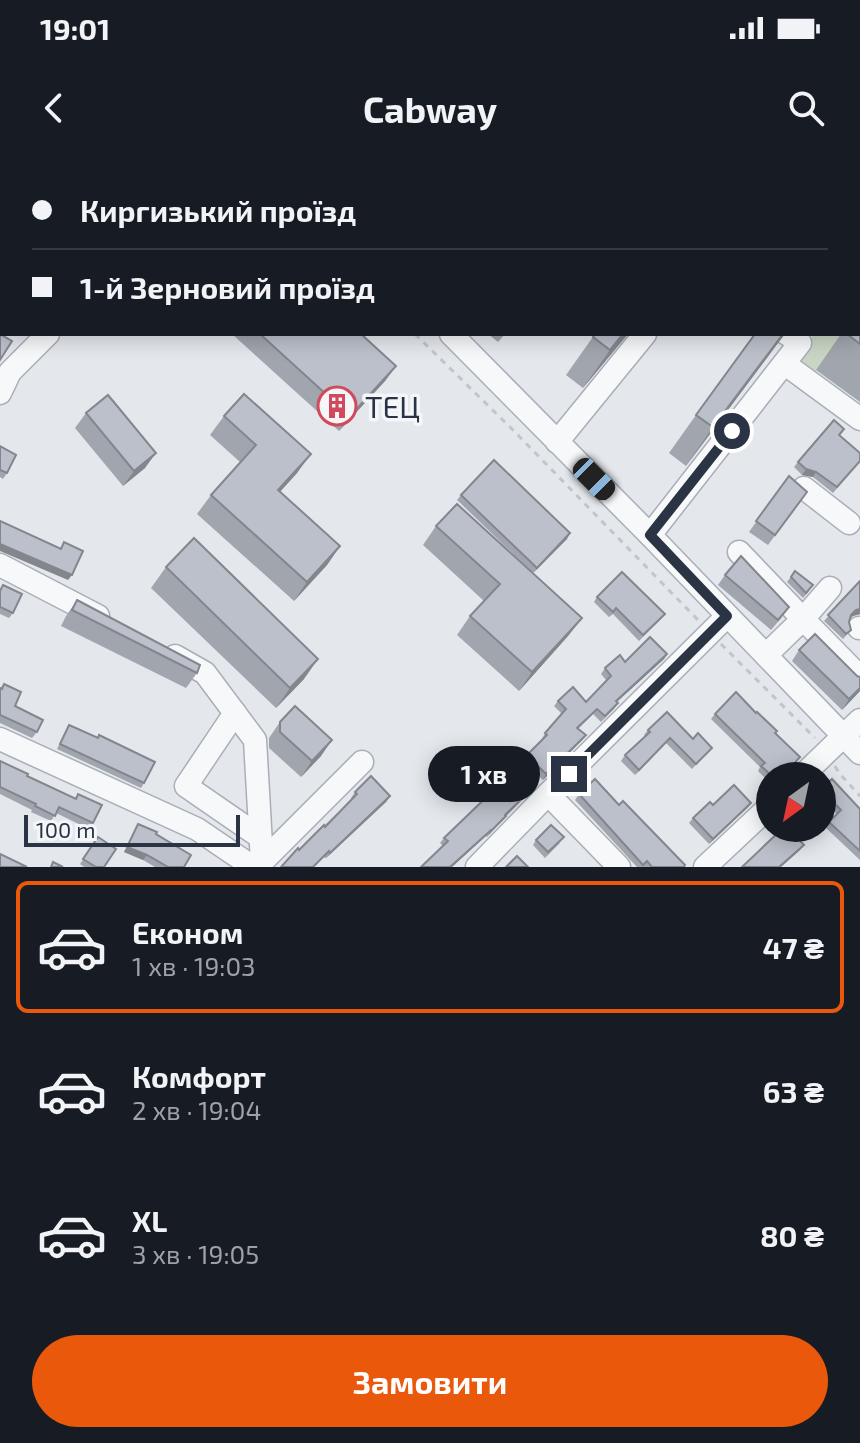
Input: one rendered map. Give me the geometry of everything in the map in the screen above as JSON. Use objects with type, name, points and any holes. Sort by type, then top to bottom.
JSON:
[{"type":"street","points":[[0,393],[10,372],[46,336]]},
{"type":"street","points":[[453,336],[766,655],[852,728],[860,753]]},
{"type":"street","points":[[557,442],[643,336]]},
{"type":"street","points":[[650,535],[785,364],[793,338]]},
{"type":"street","points":[[785,364],[860,419]]},
{"type":"street","points":[[804,488],[856,521]]},
{"type":"street","points":[[739,552],[860,677]]},
{"type":"street","points":[[0,565],[122,629]]},
{"type":"street","points":[[766,655],[830,588]]},
{"type":"street","points":[[477,867],[727,616]]},
{"type":"street","points":[[150,643],[205,673],[255,740],[260,837],[257,865]]},
{"type":"street","points":[[235,713],[186,786],[260,837]]},
{"type":"street","points":[[817,762],[852,728]]},
{"type":"street","points":[[0,739],[197,829],[257,865]]},
{"type":"street","points":[[257,865],[362,762]]},
{"type":"street","points":[[548,794],[619,867]]},
{"type":"street","points":[[705,867],[756,819]]},
{"type":"path","points":[[417,336],[828,752],[839,773],[860,796]]},
{"type":"green space","points":[[813,336],[851,336],[831,351],[811,378],[794,364]]},
{"type":"building","points":[[0,336],[3,336],[12,341],[0,360]]},
{"type":"building","name":"ТЕЦ","points":[[262,336],[363,336],[396,366],[350,416]]},
{"type":"building","points":[[594,336],[621,336],[610,350]]},
{"type":"building","points":[[754,336],[781,336],[713,427],[696,415]]},
{"type":"building","points":[[850,336],[860,336],[860,344]]},
{"type":"building","points":[[244,394],[311,454],[278,490],[340,546],[307,582],[211,495],[256,445],[224,416]]},
{"type":"building","points":[[108,395],[156,453],[134,471],[86,413]]},
{"type":"building","points":[[834,420],[844,429],[839,435],[860,453],[860,461],[837,487],[798,462]]},
{"type":"building","points":[[0,446],[16,455],[7,473],[0,470]]},
{"type":"building","points":[[494,460],[570,533],[537,568],[461,495]]},
{"type":"building","points":[[789,476],[807,492],[775,535],[756,521]]},
{"type":"building","points":[[457,504],[582,618],[532,672],[470,616],[500,584],[436,526]]},
{"type":"building","points":[[0,521],[61,549],[64,542],[83,551],[72,575],[0,544]]},
{"type":"building","points":[[194,538],[318,659],[290,688],[166,567]]},
{"type":"building","points":[[741,556],[789,607],[778,620],[725,575]]},
{"type":"building","points":[[795,571],[813,585],[806,593],[791,577]]},
{"type":"building","points":[[622,572],[665,614],[643,635],[616,608],[613,612],[597,597]]},
{"type":"building","points":[[860,581],[860,609],[851,615],[851,630],[846,634],[828,615]]},
{"type":"building","points":[[3,585],[22,594],[13,613],[0,607]]},
{"type":"building","points":[[77,600],[200,665],[197,673],[72,610]]},
{"type":"building","points":[[815,634],[860,677],[860,688],[849,699],[799,650]]},
{"type":"building","points":[[650,637],[667,654],[616,701],[618,703],[605,716],[597,709],[577,728],[586,735],[546,774],[527,755],[566,709],[558,701],[573,687],[586,702],[611,676],[605,668],[620,655],[625,662]]},
{"type":"building","points":[[4,684],[21,692],[15,706],[43,720],[37,732],[0,715],[0,688]]},
{"type":"building","points":[[736,692],[800,757],[796,762],[764,762],[715,714]]},
{"type":"building","points":[[295,706],[332,740],[312,761],[280,732],[280,722]]},
{"type":"building","points":[[667,712],[693,739],[698,733],[712,748],[696,764],[670,738],[639,770],[625,755]]},
{"type":"building","points":[[69,725],[98,738],[99,735],[155,762],[144,783],[60,744]]},
{"type":"building","points":[[0,761],[76,799],[78,794],[102,805],[93,823],[59,807],[55,816],[0,787]]},
{"type":"building","points":[[508,768],[529,792],[450,867],[421,867],[448,841],[444,838],[497,787],[493,782]]},
{"type":"building","points":[[371,776],[390,796],[313,867],[281,867],[298,848],[325,827]]},
{"type":"building","points":[[595,779],[619,805],[623,801],[684,867],[652,867],[647,861],[643,865],[579,794]]},
{"type":"building","points":[[836,783],[860,809],[860,851],[836,829],[836,815],[841,810],[836,805]]},
{"type":"building","points":[[734,785],[751,803],[713,839],[693,818],[710,802],[713,805]]},
{"type":"building","points":[[138,824],[157,832],[191,855],[184,867],[168,867],[127,847]]},
{"type":"building","points":[[551,825],[564,837],[548,852],[536,840]]},
{"type":"building","points":[[98,837],[116,849],[104,867],[96,867],[83,859]]},
{"type":"building","points":[[768,842],[801,842],[804,845],[779,867],[742,867]]},
{"type":"building","points":[[0,854],[27,867],[0,867]]},
{"type":"building","points":[[517,856],[528,867],[506,867]]},
{"type":"place","name":"ТЕЦ","points":[[337,406]]},
{"type":"route","points":[[569,774],[727,616],[650,535],[732,431]]}]
